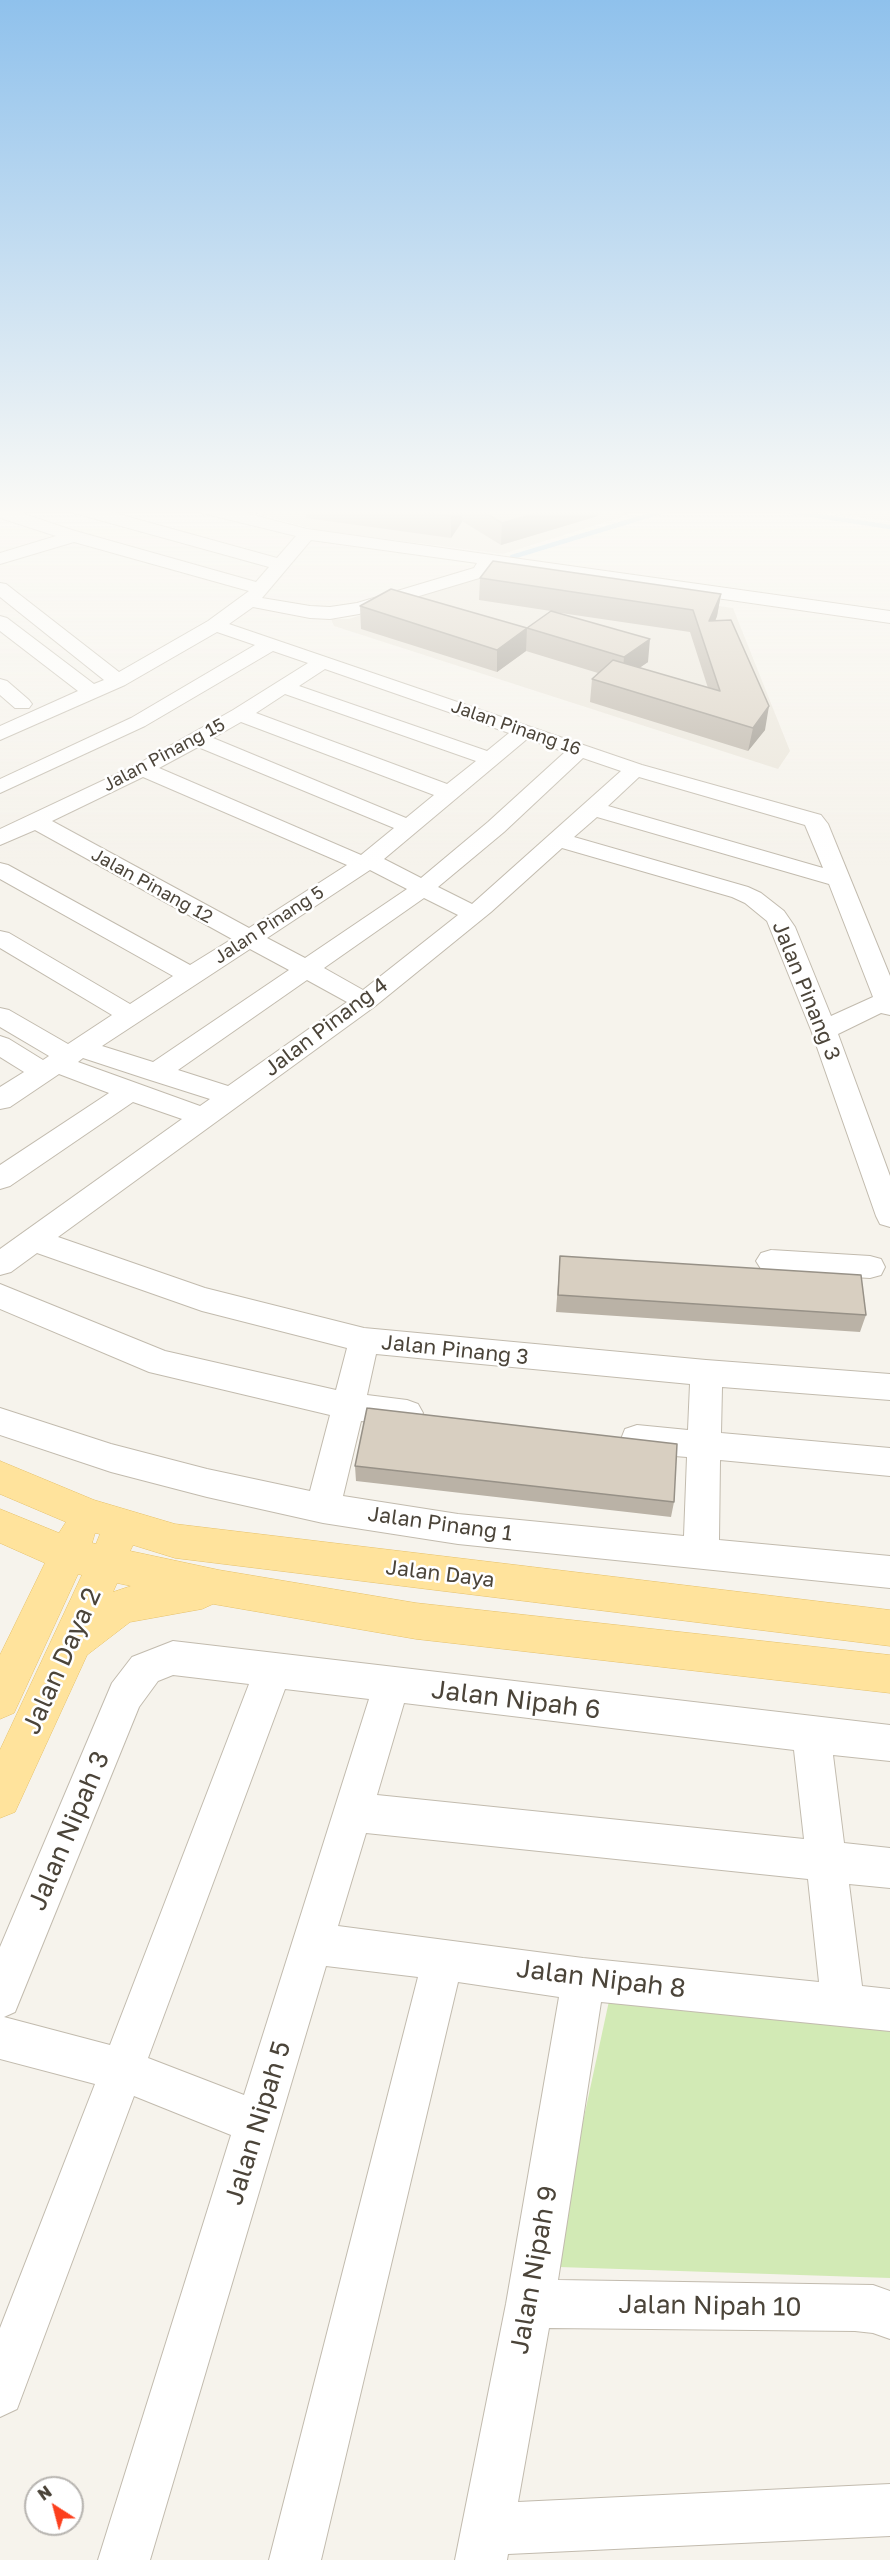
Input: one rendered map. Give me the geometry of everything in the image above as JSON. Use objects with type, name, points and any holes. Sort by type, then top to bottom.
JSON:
[{"type":"main road","name":"Jalan Daya","points":[[0,1477],[87,1514],[175,1541],[890,1628]]},
{"type":"main road","name":"Jalan Daya 2","points":[[0,1699],[87,1514]]},
{"type":"main road","points":[[0,1525],[68,1555],[106,1564],[219,1588],[416,1621],[890,1674]]},
{"type":"main road","name":"Jalan Daya 2","points":[[0,1797],[72,1643],[123,1525]]},
{"type":"main road","points":[[72,1643],[99,1620],[118,1608],[136,1602],[219,1588]]},
{"type":"street","points":[[7,628],[93,693]]},
{"type":"street","points":[[51,628],[118,681]]},
{"type":"street","points":[[0,734],[118,681],[209,628]]},
{"type":"street","name":"Jalan Pinang 16","points":[[225,628],[635,769],[810,819],[817,827],[837,879]]},
{"type":"street","points":[[0,838],[33,805],[3,783],[138,722],[271,645]]},
{"type":"street","name":"Jalan Pinang 15","points":[[33,805],[56,811],[143,769],[240,714],[323,662]]},
{"type":"street","points":[[0,685],[22,704]]},
{"type":"street","points":[[283,687],[490,759]]},
{"type":"street","points":[[240,714],[450,793]]},
{"type":"street","name":"Jalan Pinang 5","points":[[0,1100],[366,862],[524,731]]},
{"type":"street","points":[[197,739],[410,827]]},
{"type":"street","points":[[156,1073],[423,888],[496,827],[580,750]]},
{"type":"street","points":[[143,769],[366,862],[474,914]]},
{"type":"street","name":"Jalan Pinang 4","points":[[0,1264],[365,1001],[474,914],[594,809],[635,769]]},
{"type":"street","name":"Jalan Pinang 12","points":[[33,805],[248,938],[365,1001]]},
{"type":"street","points":[[594,809],[837,879],[889,1004],[824,1030]]},
{"type":"street","name":"Jalan Pinang 3","points":[[559,840],[740,892],[765,906],[776,916],[783,927],[824,1030],[890,1216]]},
{"type":"street","points":[[0,870],[191,976]]},
{"type":"street","points":[[0,938],[130,1015]]},
{"type":"street","points":[[0,1016],[62,1060],[130,1091],[203,1117]]},
{"type":"street","points":[[0,1045],[62,1060],[156,1073],[232,1097]]},
{"type":"street","points":[[0,1179],[130,1091]]},
{"type":"street","name":"Jalan Pinang 3","points":[[33,1240],[202,1299],[364,1340],[706,1373],[890,1387]]},
{"type":"street","points":[[771,1261],[870,1267]]},
{"type":"street","points":[[0,1296],[160,1363],[348,1406],[431,1416]]},
{"type":"street","points":[[324,1508],[364,1340]]},
{"type":"street","points":[[702,1554],[706,1373]]},
{"type":"street","name":"Jalan Pinang 1","points":[[0,1420],[24,1431],[111,1458],[207,1483],[324,1508],[458,1529],[890,1572]]},
{"type":"street","points":[[609,1436],[704,1447],[890,1462]]},
{"type":"street","name":"Jalan Nipah 6","points":[[145,1669],[173,1658],[391,1686],[890,1743]]},
{"type":"street","name":"Jalan Nipah 3","points":[[0,1997],[125,1696],[145,1669]]},
{"type":"street","points":[[0,2392],[273,1671]]},
{"type":"street","name":"Jalan Nipah 5","points":[[124,2560],[391,1686]]},
{"type":"street","points":[[811,1734],[843,2004]]},
{"type":"street","points":[[353,1812],[890,1868]]},
{"type":"street","name":"Jalan Nipah 8","points":[[313,1944],[443,1959],[583,1980],[890,2010]]},
{"type":"street","points":[[295,2560],[443,1959]]},
{"type":"street","name":"Jalan Nipah 9","points":[[484,2545],[530,2304],[583,1980]]},
{"type":"street","points":[[0,2037],[123,2070],[258,2123]]},
{"type":"street","name":"Jalan Nipah 10","points":[[530,2304],[855,2307],[873,2309],[890,2315]]},
{"type":"street","points":[[484,2545],[890,2510]]},
{"type":"shaded area","points":[[342,628],[741,628],[790,751],[778,769]]},
{"type":"green space","points":[[609,2001],[890,2025],[890,2278],[559,2267],[563,2214]]},
{"type":"building","points":[[430,628],[526,628],[497,650]]},
{"type":"building","points":[[529,628],[613,628],[650,639],[624,657]]},
{"type":"building","points":[[699,628],[735,628],[769,706],[753,728],[592,679],[613,660],[720,691]]},
{"type":"building","points":[[560,1256],[861,1275],[866,1315],[558,1295]]},
{"type":"building","points":[[367,1408],[677,1444],[674,1502],[355,1466]]}]
